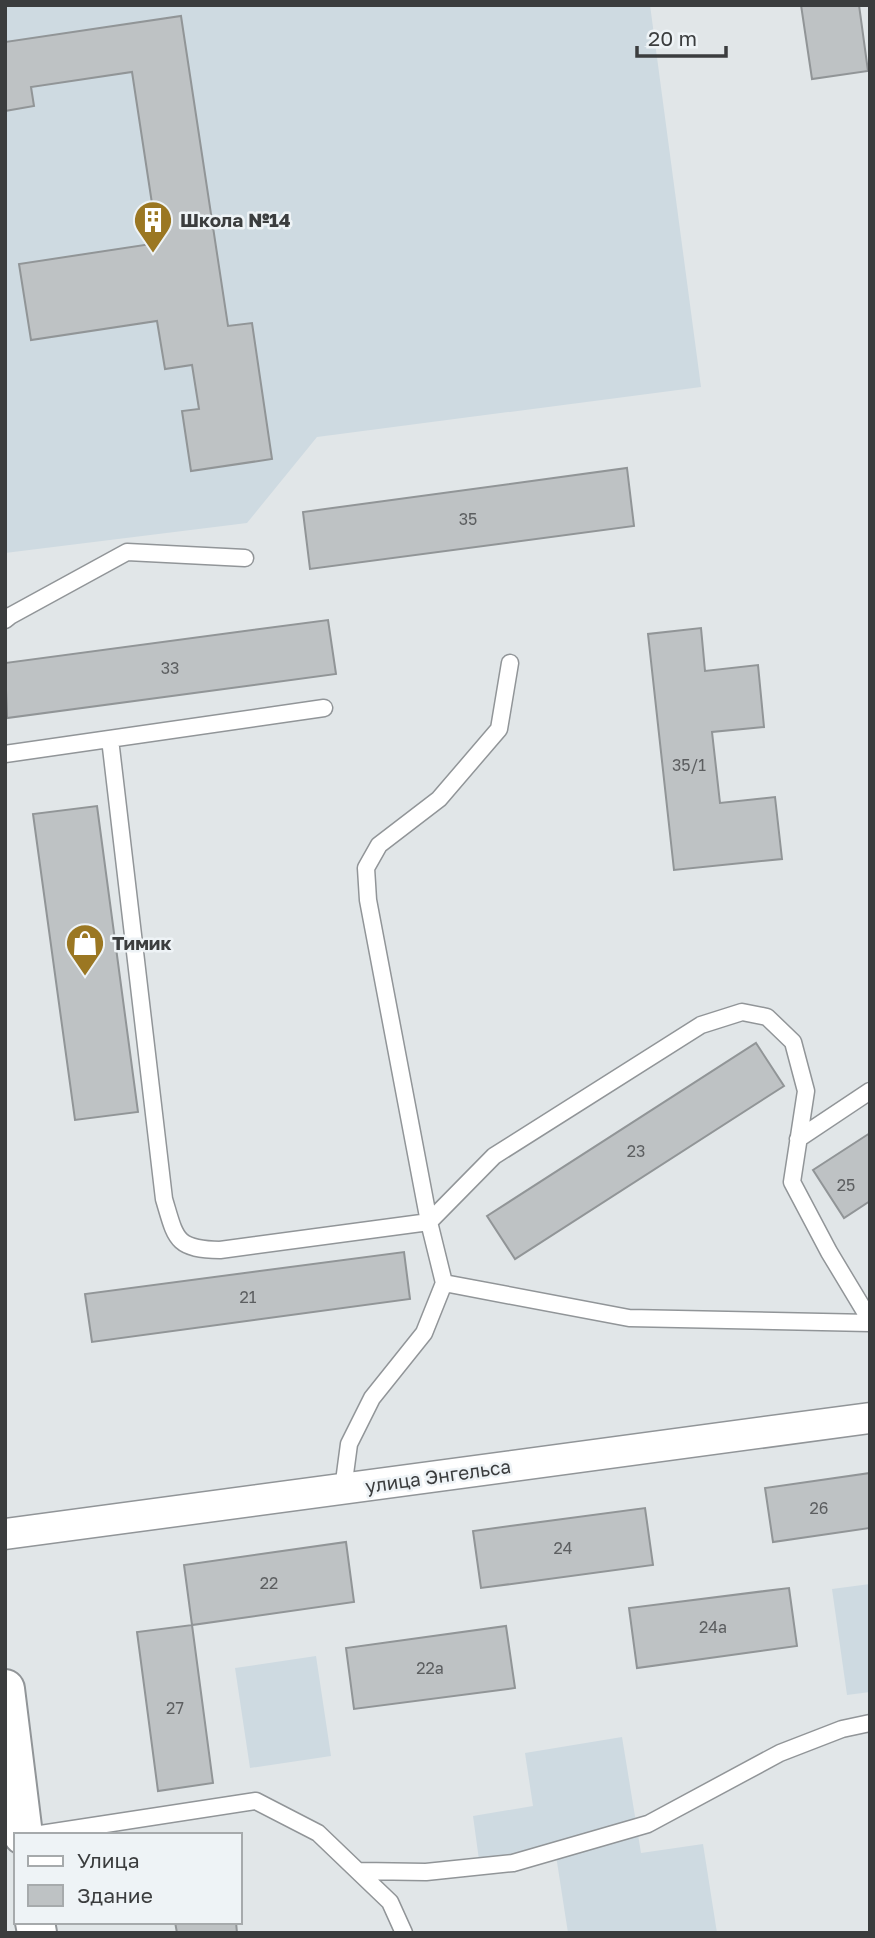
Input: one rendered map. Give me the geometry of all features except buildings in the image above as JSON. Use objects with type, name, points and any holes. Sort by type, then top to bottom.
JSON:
[{"type":"street","name":"улица Энгельса","points":[[5,1534],[870,1418]]},
{"type":"street","points":[[5,1689],[23,1833]]},
{"type":"lane","points":[[5,620],[127,552],[245,558]]},
{"type":"lane","points":[[343,1489],[349,1444],[372,1398],[424,1333],[444,1283],[429,1222],[368,900],[366,868],[379,845],[439,799],[499,729],[509,663]]},
{"type":"lane","points":[[5,754],[324,708]]},
{"type":"lane","points":[[110,739],[164,1199],[173,1231],[182,1243],[195,1250],[220,1250],[429,1222],[494,1156],[701,1026],[742,1012],[767,1017],[793,1042],[806,1091],[792,1182],[870,1322]]},
{"type":"lane","points":[[798,1139],[870,1091]]},
{"type":"lane","points":[[444,1283],[629,1318],[870,1322]]},
{"type":"lane","points":[[360,1871],[426,1872],[513,1863],[575,1846],[648,1824],[780,1753],[842,1729],[870,1723]]},
{"type":"lane","points":[[46,1833],[256,1801],[318,1833],[390,1902],[404,1933]]},
{"type":"shaded area","points":[[5,5],[650,5],[701,387],[317,437],[247,523],[5,553]]},
{"type":"shaded area","points":[[870,1584],[870,1692],[847,1695],[832,1589]]},
{"type":"shaded area","points":[[316,1656],[331,1756],[250,1768],[235,1668]]},
{"type":"shaded area","points":[[622,1737],[641,1853],[703,1844],[717,1933],[568,1933],[555,1849],[479,1860],[473,1816],[533,1806],[525,1753]]},
{"type":"place","name":"Школа №14","points":[[153,254]]},
{"type":"place","name":"Тимик","points":[[85,977]]}]
